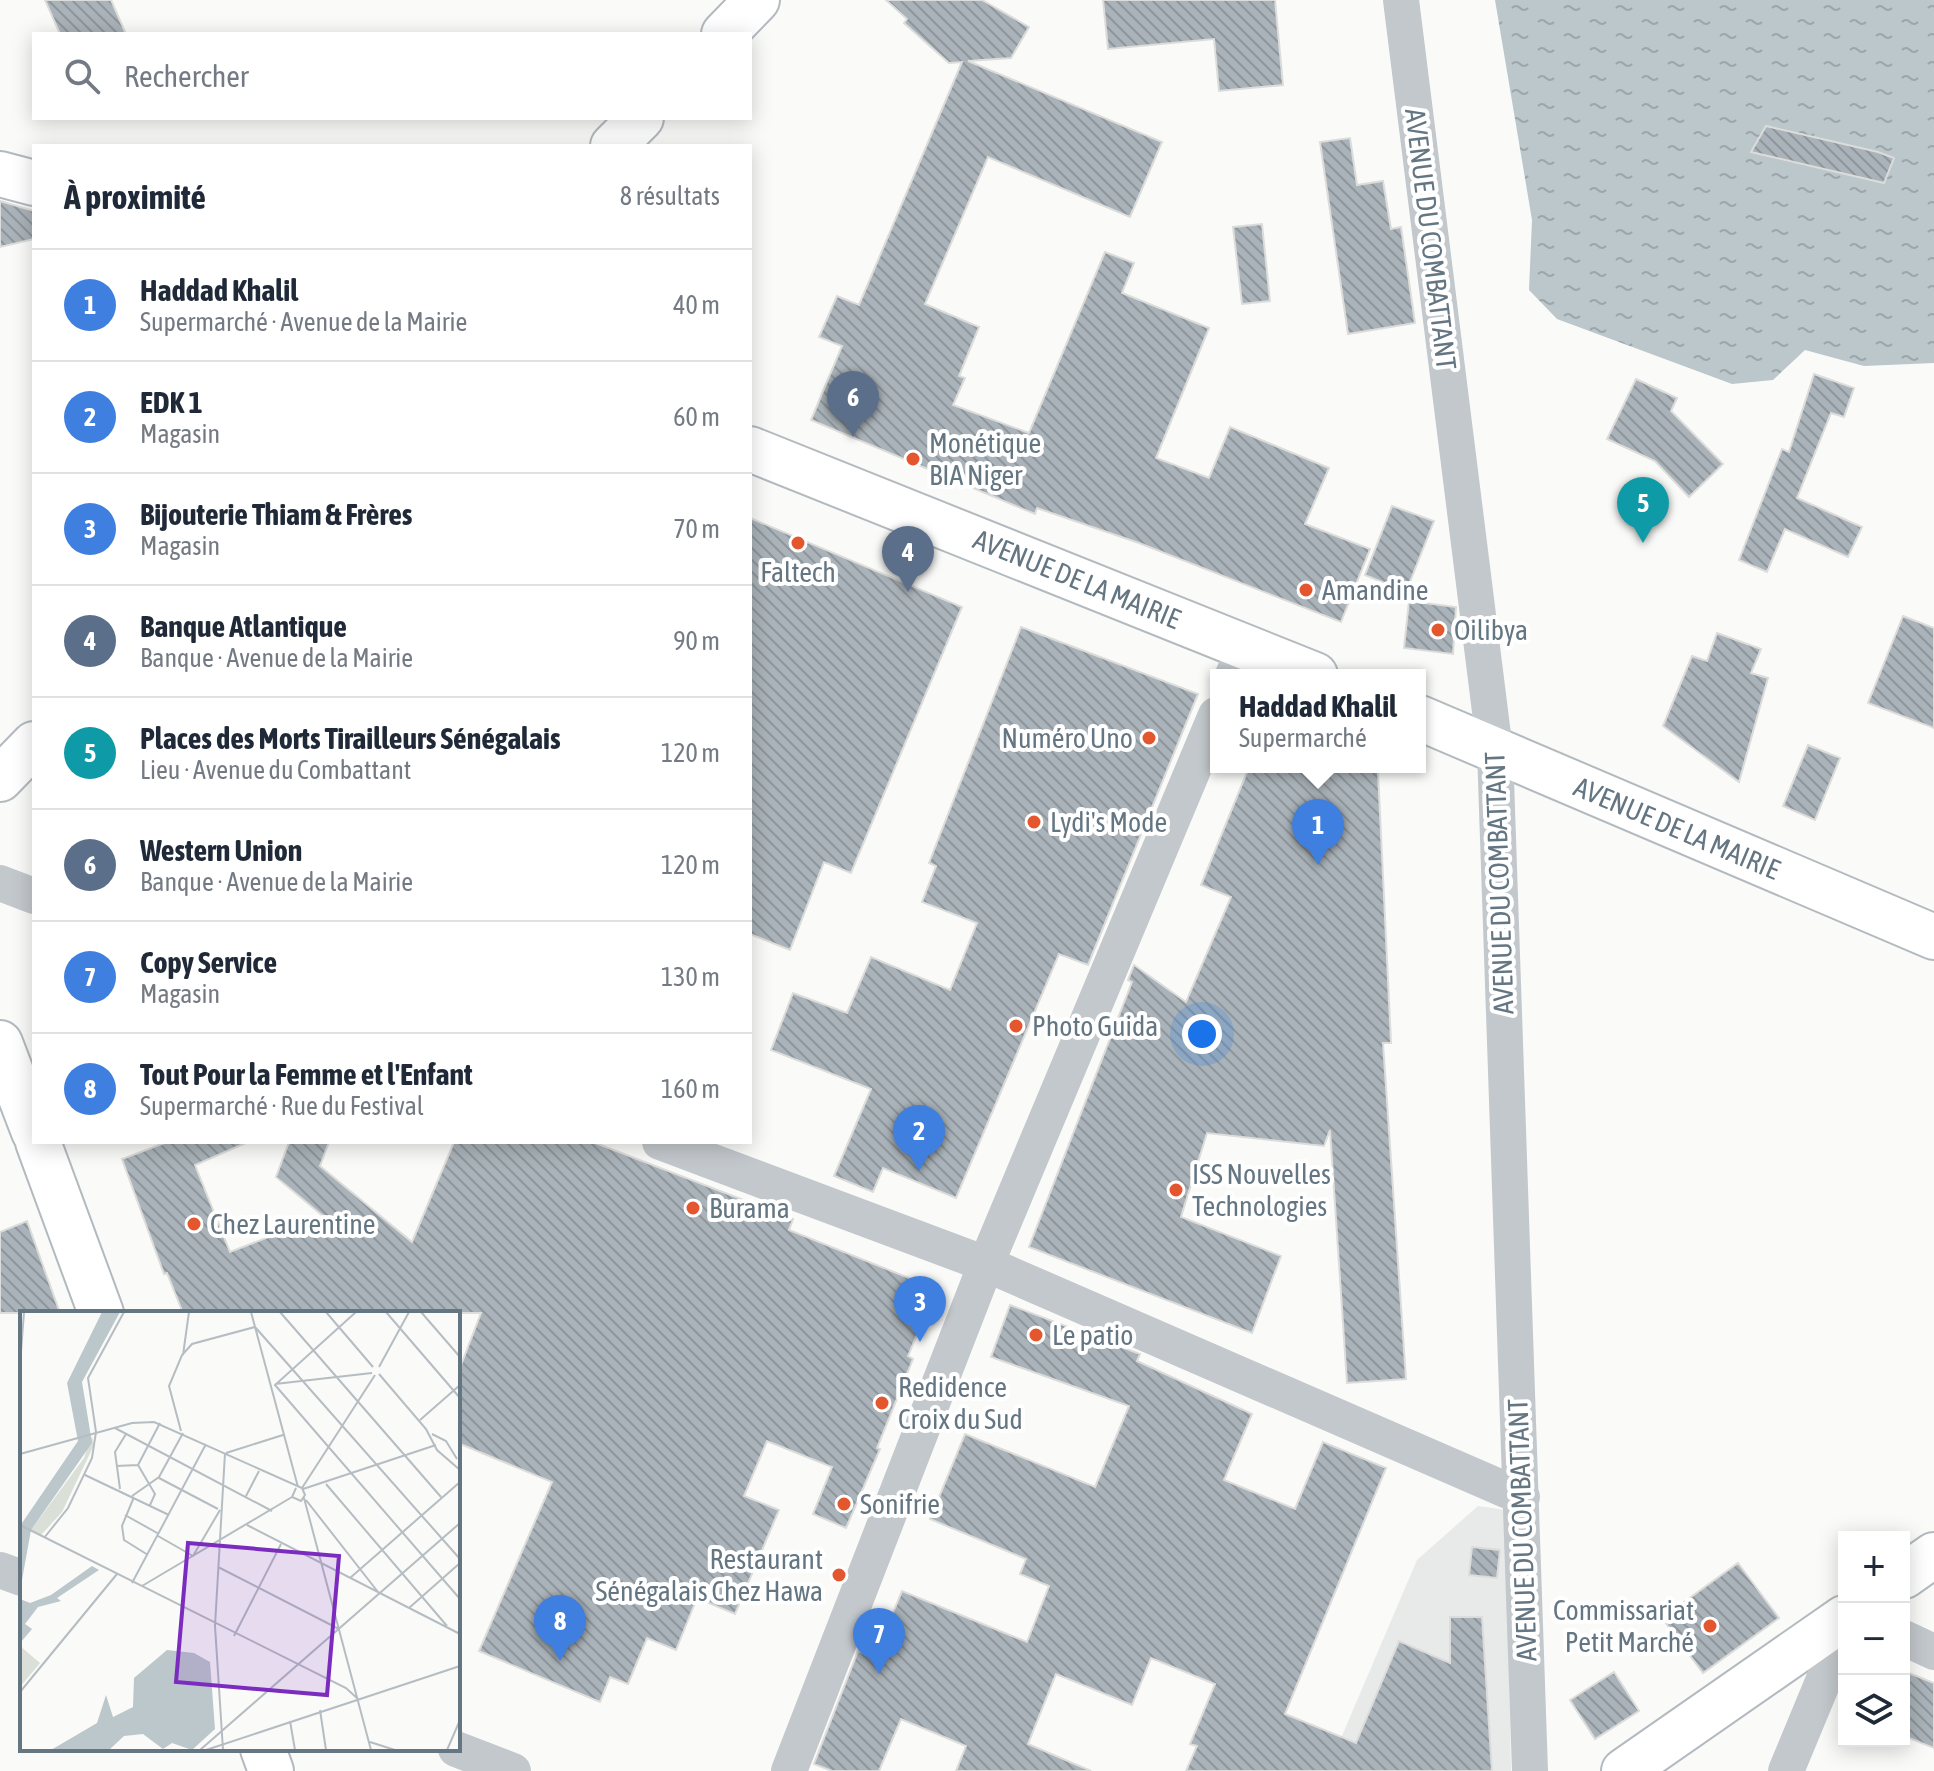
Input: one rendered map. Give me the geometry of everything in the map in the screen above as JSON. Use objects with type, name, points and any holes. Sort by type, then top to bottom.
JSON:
[{"type":"street","points":[[726,32],[757,0]]},
{"type":"street","name":"AVENUE DU COMBATTANT","points":[[1401,0],[1495,751],[1530,1771]]},
{"type":"street","points":[[615,144],[639,120]]},
{"type":"street","points":[[0,174],[32,182]]},
{"type":"street","name":"AVENUE DE LA MAIRIE","points":[[752,450],[1239,661],[1282,669]]},
{"type":"street","name":"AVENUE DE LA MAIRIE","points":[[1426,721],[1934,937]]},
{"type":"street","points":[[789,1771],[986,1264],[1210,729]]},
{"type":"street","points":[[0,779],[32,746]]},
{"type":"street","points":[[0,883],[32,895]]},
{"type":"street","points":[[0,1043],[32,1127]]},
{"type":"street","points":[[39,1144],[100,1311]]},
{"type":"street","points":[[665,1144],[986,1264],[1522,1497]]},
{"type":"street","points":[[1910,1572],[1934,1555]]},
{"type":"street","points":[[0,1570],[20,1577]]},
{"type":"street","points":[[1624,1771],[1838,1622]]},
{"type":"street","points":[[1910,1641],[1934,1652]]},
{"type":"street","points":[[1786,1771],[1838,1645]]},
{"type":"street","points":[[264,1751],[271,1771]]},
{"type":"street","points":[[460,1751],[513,1771]]},
{"type":"shaded area","points":[[1478,1506],[1506,1510],[1511,1771],[1327,1771],[1417,1560]]},
{"type":"water","points":[[1495,0],[1934,0],[1934,363],[1864,366],[1805,350],[1773,380],[1732,384],[1557,319],[1529,290],[1532,220]]},
{"type":"building","points":[[45,0],[111,0],[125,32],[59,32]]},
{"type":"building","points":[[886,0],[982,0],[1029,27],[1011,58],[968,61],[1162,142],[1130,217],[988,157],[925,304],[979,327],[959,376],[965,378],[953,405],[1029,433],[1105,252],[1134,263],[1122,293],[1209,328],[1156,458],[1209,478],[1230,427],[1329,468],[1305,524],[1370,549],[1341,622],[1139,543],[1037,508],[1035,514],[811,420],[842,346],[819,337],[837,296],[859,305],[962,62],[949,63],[904,23],[907,19]]},
{"type":"building","points":[[1103,0],[1275,0],[1283,85],[1219,91],[1214,39],[1108,49]]},
{"type":"building","points":[[1766,126],[1894,158],[1884,183],[1751,152]]},
{"type":"building","points":[[1350,138],[1357,185],[1383,181],[1391,229],[1401,227],[1415,323],[1348,334],[1320,142]]},
{"type":"building","points":[[0,201],[32,210],[32,239],[0,247]]},
{"type":"building","points":[[1262,224],[1270,301],[1242,304],[1233,227]]},
{"type":"building","points":[[1814,374],[1854,388],[1844,417],[1831,413],[1797,498],[1862,527],[1848,557],[1785,529],[1767,572],[1739,560],[1782,449],[1789,452]]},
{"type":"building","points":[[1636,379],[1677,398],[1671,411],[1723,464],[1689,497],[1655,461],[1607,439]]},
{"type":"building","points":[[1392,506],[1434,521],[1406,592],[1365,575]]},
{"type":"building","points":[[752,519],[962,607],[851,873],[824,862],[790,950],[752,935]]},
{"type":"building","points":[[1409,601],[1456,607],[1453,654],[1404,648]]},
{"type":"building","points":[[1903,616],[1934,628],[1934,728],[1868,703]]},
{"type":"building","points":[[1021,627],[1198,694],[1088,965],[1059,954],[956,1198],[883,1168],[873,1192],[834,1176],[871,1089],[771,1050],[793,993],[847,1013],[871,957],[950,990],[977,923],[922,902],[936,866],[929,863]]},
{"type":"building","points":[[1717,633],[1761,649],[1751,673],[1768,678],[1739,782],[1663,726],[1692,656],[1707,661]]},
{"type":"building","points":[[1808,745],[1840,758],[1815,820],[1783,806]]},
{"type":"building","points":[[1247,773],[1378,773],[1391,1043],[1383,1043],[1406,1379],[1347,1383],[1330,1130],[1324,1146],[1207,1133],[1181,1217],[1281,1256],[1252,1333],[1029,1247],[1132,982],[1128,980],[1134,965],[1186,1002],[1231,897],[1201,885]]},
{"type":"building","points":[[162,1144],[243,1144],[195,1165],[230,1252],[323,1216],[276,1177],[288,1144],[328,1144],[320,1166],[412,1242],[453,1144],[598,1144],[793,1219],[789,1230],[919,1282],[930,1304],[908,1356],[913,1359],[877,1448],[880,1449],[846,1528],[813,1514],[832,1467],[767,1441],[744,1496],[779,1510],[735,1614],[697,1598],[676,1650],[647,1638],[628,1684],[610,1677],[600,1702],[479,1651],[552,1482],[460,1444],[460,1368],[481,1313],[182,1311],[167,1273],[164,1274],[122,1159]]},
{"type":"building","points":[[27,1221],[59,1311],[0,1313],[0,1232]]},
{"type":"building","points":[[1010,1305],[1140,1354],[1137,1361],[1252,1414],[1224,1480],[1295,1509],[1323,1442],[1386,1468],[1285,1714],[1356,1743],[1399,1641],[1450,1663],[1450,1617],[1482,1617],[1492,1771],[1186,1771],[1197,1746],[1190,1744],[1215,1684],[1151,1658],[1132,1705],[1056,1674],[1028,1744],[1091,1771],[956,1771],[966,1746],[901,1719],[879,1771],[832,1771],[814,1764],[858,1651],[874,1658],[902,1591],[1027,1642],[1049,1586],[1020,1574],[1026,1559],[930,1519],[965,1434],[1095,1487],[1129,1406],[991,1357]]},
{"type":"building","points":[[1472,1547],[1500,1550],[1497,1578],[1469,1575]]},
{"type":"building","points":[[1738,1563],[1779,1618],[1703,1673],[1662,1618]]},
{"type":"building","points":[[1614,1672],[1639,1711],[1595,1739],[1570,1700]]},
{"type":"building","points":[[1910,1673],[1934,1683],[1934,1748],[1910,1738]]},
{"type":"place","name":"Western Union","points":[[853,437]]},
{"type":"place","name":"Monétique BIA Niger","points":[[913,459]]},
{"type":"place","name":"Faltech","points":[[798,543]]},
{"type":"place","name":"Places des Morts Tirailleurs Sénégalais","points":[[1643,543]]},
{"type":"place","name":"Amandine","points":[[1306,590]]},
{"type":"place","name":"Banque Atlantique","points":[[908,592]]},
{"type":"place","name":"Oilibya","points":[[1438,630]]},
{"type":"place","name":"Numéro Uno","points":[[1149,738]]},
{"type":"place","name":"Lydi's Mode","points":[[1034,822]]},
{"type":"place","name":"Haddad Khalil","points":[[1318,865]]},
{"type":"place","name":"Photo Guida","points":[[1016,1026]]},
{"type":"place","name":"EDK 1","points":[[919,1171]]},
{"type":"place","name":"ISS Nouvelles Technologies","points":[[1176,1190]]},
{"type":"place","name":"Burama","points":[[693,1208]]},
{"type":"place","name":"Chez Laurentine","points":[[194,1224]]},
{"type":"place","name":"Le patio","points":[[1036,1335]]},
{"type":"place","name":"Bijouterie Thiam & Frères","points":[[920,1342]]},
{"type":"place","name":"Redidence Croix du Sud","points":[[882,1403]]},
{"type":"place","name":"Sonifrie","points":[[844,1504]]},
{"type":"place","name":"Restaurant Sénégalais Chez Hawa","points":[[839,1575]]},
{"type":"place","name":"Commissariat Petit Marché","points":[[1710,1626]]},
{"type":"place","name":"Tout Pour la Femme et l'Enfant","points":[[560,1661]]},
{"type":"place","name":"Copy Service","points":[[879,1674]]}]
